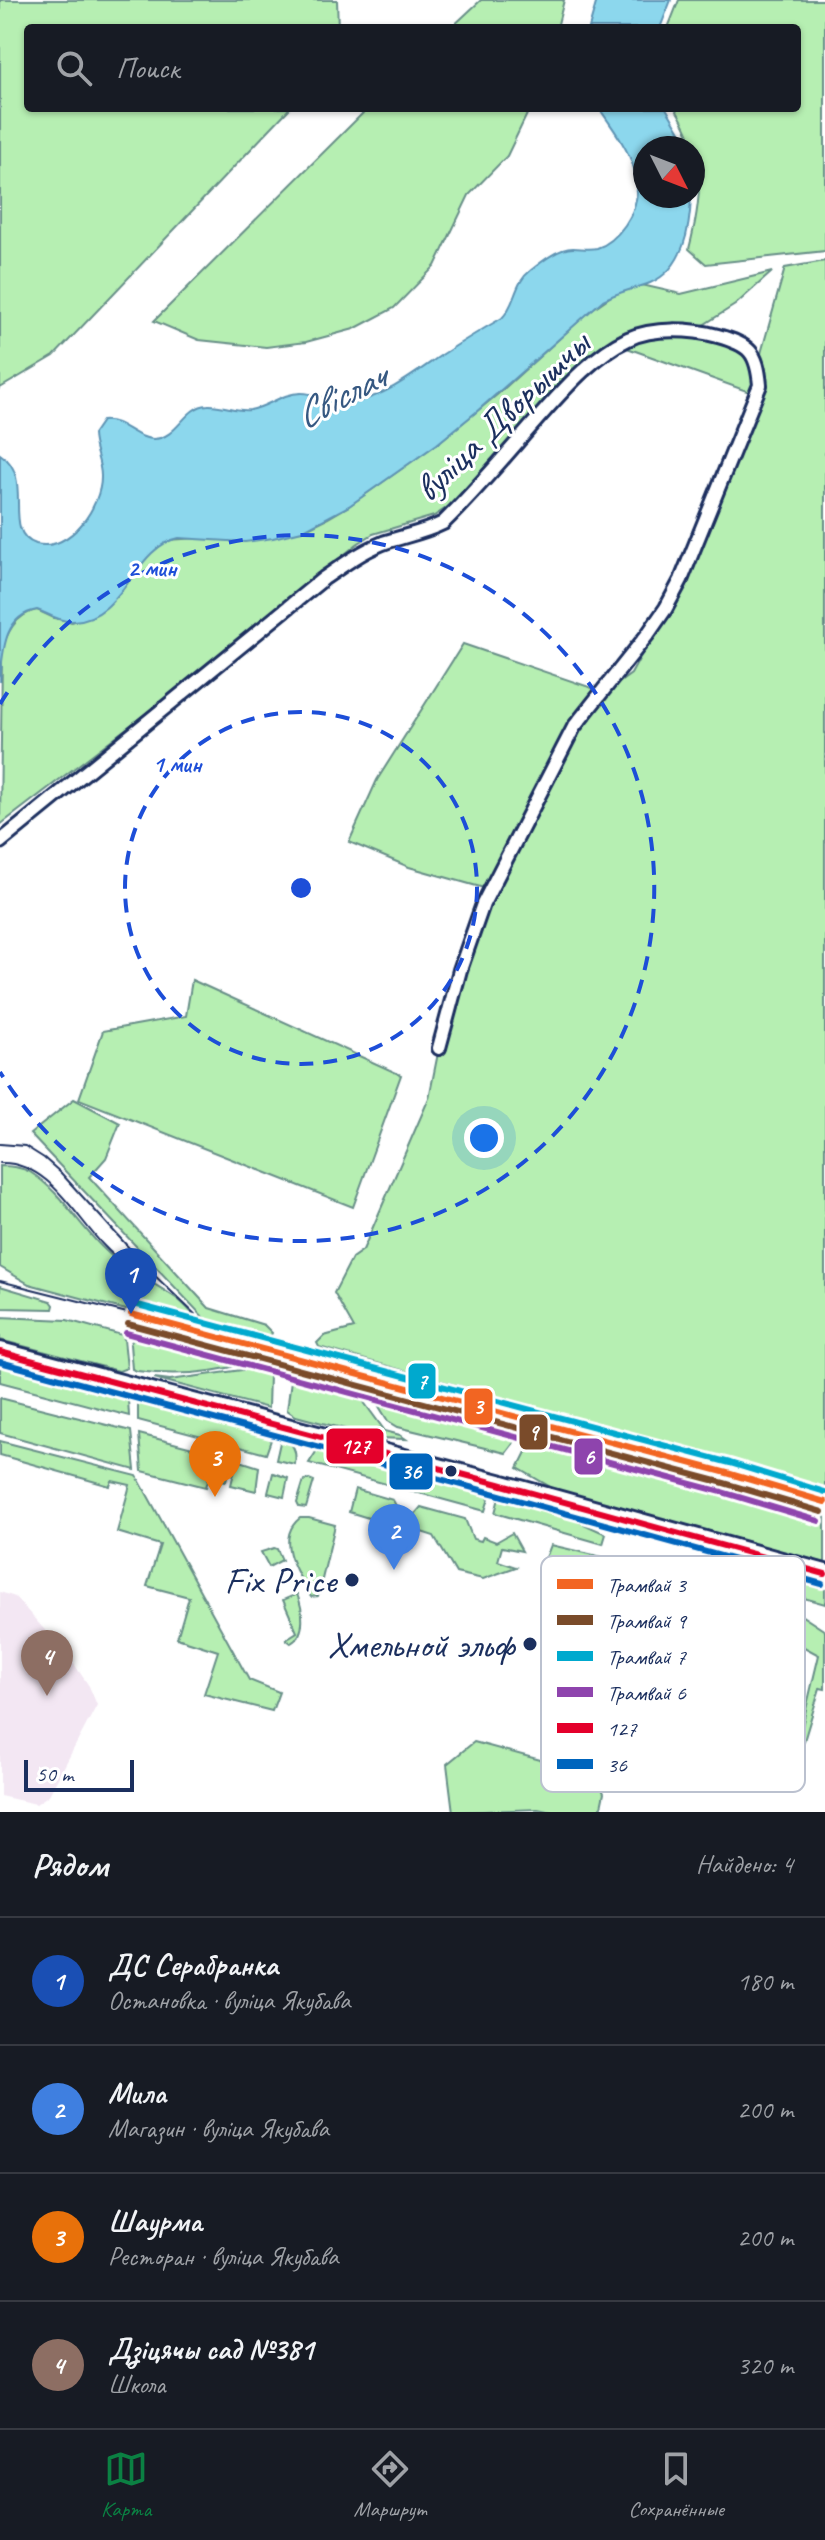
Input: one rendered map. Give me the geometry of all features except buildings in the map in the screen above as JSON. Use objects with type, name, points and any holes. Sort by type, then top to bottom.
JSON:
[{"type":"main road","points":[[0,1352],[760,1556]]},
{"type":"main road","points":[[805,1568],[825,1574]]},
{"type":"street","name":"вуліца Дворышчы","points":[[0,842],[323,579],[359,554],[443,523],[567,386],[628,339],[652,332],[686,331],[739,342],[750,350],[758,364],[760,385],[681,580],[648,634],[574,727],[483,904],[460,970],[439,1048]]},
{"type":"shaded area","points":[[0,1592],[15,1597],[70,1658],[89,1686],[97,1705],[49,1795],[36,1804],[0,1796]]},
{"type":"green space","points":[[0,0],[337,0],[338,24],[24,24],[24,112],[286,112],[54,356],[0,388]]},
{"type":"green space","points":[[481,0],[564,0],[558,24],[455,24]]},
{"type":"green space","points":[[679,0],[825,0],[825,251],[706,264],[689,249],[697,208],[705,208],[705,136],[689,136],[677,112],[801,112],[801,24],[670,24]]},
{"type":"green space","points":[[364,112],[528,112],[507,156],[469,195],[435,266],[394,308],[354,329],[306,342],[266,347],[199,340],[154,321]]},
{"type":"green space","points":[[825,261],[825,1487],[319,1347],[317,1343],[324,1336],[354,1328],[334,1293],[352,1258],[363,1250],[429,1098],[439,1048],[483,905],[518,840],[484,888],[409,867],[349,842],[377,780],[463,644],[601,691],[597,699],[631,674],[681,582],[760,385],[758,364],[785,268]]},
{"type":"green space","points":[[772,272],[735,305],[689,334],[714,338],[748,353],[755,382],[752,393],[616,344],[457,501],[434,516],[373,534],[357,544],[221,656],[0,825],[2,654],[9,632],[17,620],[37,610],[72,622],[95,614],[120,593],[149,554],[168,540],[302,531],[328,518],[437,444],[591,310],[614,294],[642,285],[681,294]]},
{"type":"green space","points":[[192,980],[401,1075],[353,1207],[79,1099],[103,1031],[186,1016]]},
{"type":"green space","points":[[74,1099],[120,1123],[106,1158],[89,1177],[209,1308],[264,1325],[272,1333],[270,1337],[244,1334],[205,1319],[30,1134]]},
{"type":"green space","points":[[0,1166],[23,1169],[41,1180],[104,1249],[180,1301],[203,1324],[201,1330],[29,1284],[0,1267]]},
{"type":"green space","points":[[0,1286],[51,1301],[53,1309],[0,1308]]},
{"type":"green space","points":[[0,1317],[67,1320],[122,1335],[127,1368],[119,1371],[0,1340]]},
{"type":"green space","points":[[153,1327],[165,1327],[275,1356],[274,1362],[264,1364],[151,1336],[149,1333]]},
{"type":"green space","points":[[134,1338],[244,1364],[191,1373],[137,1371],[132,1369],[130,1344]]},
{"type":"green space","points":[[298,1361],[339,1374],[349,1388],[290,1371]]},
{"type":"green space","points":[[0,1365],[128,1399],[129,1416],[0,1382]]},
{"type":"green space","points":[[249,1369],[269,1375],[268,1408],[154,1378],[170,1380]]},
{"type":"green space","points":[[291,1380],[363,1401],[385,1431],[406,1439],[379,1438],[296,1416],[287,1410]]},
{"type":"green space","points":[[401,1390],[528,1424],[506,1453],[398,1427],[388,1421],[375,1400]]},
{"type":"green space","points":[[0,1398],[131,1431],[135,1470],[0,1433]]},
{"type":"green space","points":[[138,1402],[272,1437],[266,1454],[138,1420]]},
{"type":"green space","points":[[536,1432],[825,1505],[825,1563],[561,1493],[518,1468]]},
{"type":"green space","points":[[139,1434],[231,1458],[226,1481],[209,1477],[206,1487],[142,1471]]},
{"type":"green space","points":[[281,1438],[294,1448],[295,1464],[276,1460]]},
{"type":"green space","points":[[0,1441],[137,1476],[249,1680],[279,1692],[272,1711],[204,1694],[218,1651],[177,1638],[189,1597],[147,1586],[160,1545],[117,1532],[130,1485],[112,1481],[110,1486],[0,1455]]},
{"type":"green space","points":[[322,1449],[490,1495],[485,1511],[309,1463]]},
{"type":"green space","points":[[237,1460],[259,1467],[256,1491],[231,1485]]},
{"type":"green space","points":[[273,1473],[288,1478],[284,1497],[268,1493]]},
{"type":"green space","points":[[304,1480],[314,1481],[306,1508],[299,1507],[297,1503]]},
{"type":"green space","points":[[355,1489],[393,1500],[402,1517],[398,1527],[349,1512]]},
{"type":"green space","points":[[499,1498],[564,1515],[606,1534],[603,1544],[495,1513]]},
{"type":"green space","points":[[421,1507],[465,1519],[473,1539],[481,1541],[483,1537],[496,1542],[512,1533],[522,1551],[502,1547],[498,1561],[516,1567],[483,1579],[456,1573],[434,1536],[409,1528],[410,1520]]},
{"type":"green space","points":[[300,1518],[335,1525],[318,1596],[311,1597],[300,1579],[288,1547],[292,1527]]},
{"type":"green space","points":[[551,1545],[598,1556],[547,1556]]},
{"type":"green space","points":[[274,1548],[282,1560],[269,1567],[261,1552]]},
{"type":"green space","points":[[805,1580],[825,1585],[825,1604],[805,1598]]},
{"type":"green space","points":[[297,1594],[302,1627],[291,1643],[286,1639],[297,1632],[283,1600]]},
{"type":"green space","points":[[805,1618],[825,1631],[825,1689],[820,1688],[805,1738],[805,1714],[819,1655],[805,1647]]},
{"type":"green space","points":[[474,1742],[541,1760],[541,1792],[604,1792],[600,1812],[538,1809],[453,1812],[447,1764]]},
{"type":"water","points":[[597,0],[671,0],[662,24],[590,24]]},
{"type":"water","points":[[602,112],[668,112],[683,136],[633,136],[633,168],[626,149]]},
{"type":"water","points":[[690,208],[687,234],[678,258],[661,277],[603,300],[437,444],[349,506],[302,531],[245,542],[179,538],[163,544],[150,555],[117,597],[90,618],[68,621],[37,610],[25,614],[17,620],[6,638],[0,682],[0,454],[16,476],[18,516],[26,538],[36,544],[49,545],[61,541],[82,524],[96,500],[101,476],[93,434],[102,421],[115,422],[153,439],[169,434],[193,411],[208,405],[250,410],[301,393],[348,403],[378,395],[502,318],[525,276],[544,260],[567,249],[591,249],[613,239],[633,209]]},
{"type":"tram line","points":[[0,1144],[25,1146],[44,1158],[150,1271],[202,1321],[224,1331],[325,1359]]},
{"type":"tram line","points":[[0,1163],[33,1171],[47,1181],[110,1252],[151,1281]]},
{"type":"tram line","points":[[0,1281],[131,1314]]},
{"type":"tram line","name":"7","points":[[134,1304],[730,1463],[825,1492]]},
{"type":"tram line","name":"3","points":[[131,1314],[825,1502]]},
{"type":"tram line","name":"9","points":[[128,1324],[822,1512]]},
{"type":"tram line","name":"6","points":[[126,1333],[722,1492],[819,1521]]},
{"type":"transit line","name":"127","points":[[0,1352],[760,1556]]},
{"type":"transit line","name":"36","points":[[0,1362],[721,1556]]},
{"type":"transit line","name":"127","points":[[805,1568],[825,1574]]},
{"type":"transit line","name":"36","points":[[805,1579],[822,1584]]},
{"type":"place","name":"ДС Серабранка","points":[[131,1314]]},
{"type":"place","name":"Шаурма","points":[[215,1497]]},
{"type":"place","name":"Мила","points":[[394,1570]]},
{"type":"place","name":"Fix Price","points":[[352,1580]]},
{"type":"place","name":"Хмельной эльф","points":[[530,1644]]},
{"type":"place","name":"Дзіцячы сад №381","points":[[47,1696]]},
{"type":"water label","name":"Свіслач","points":[[340,396]]}]
